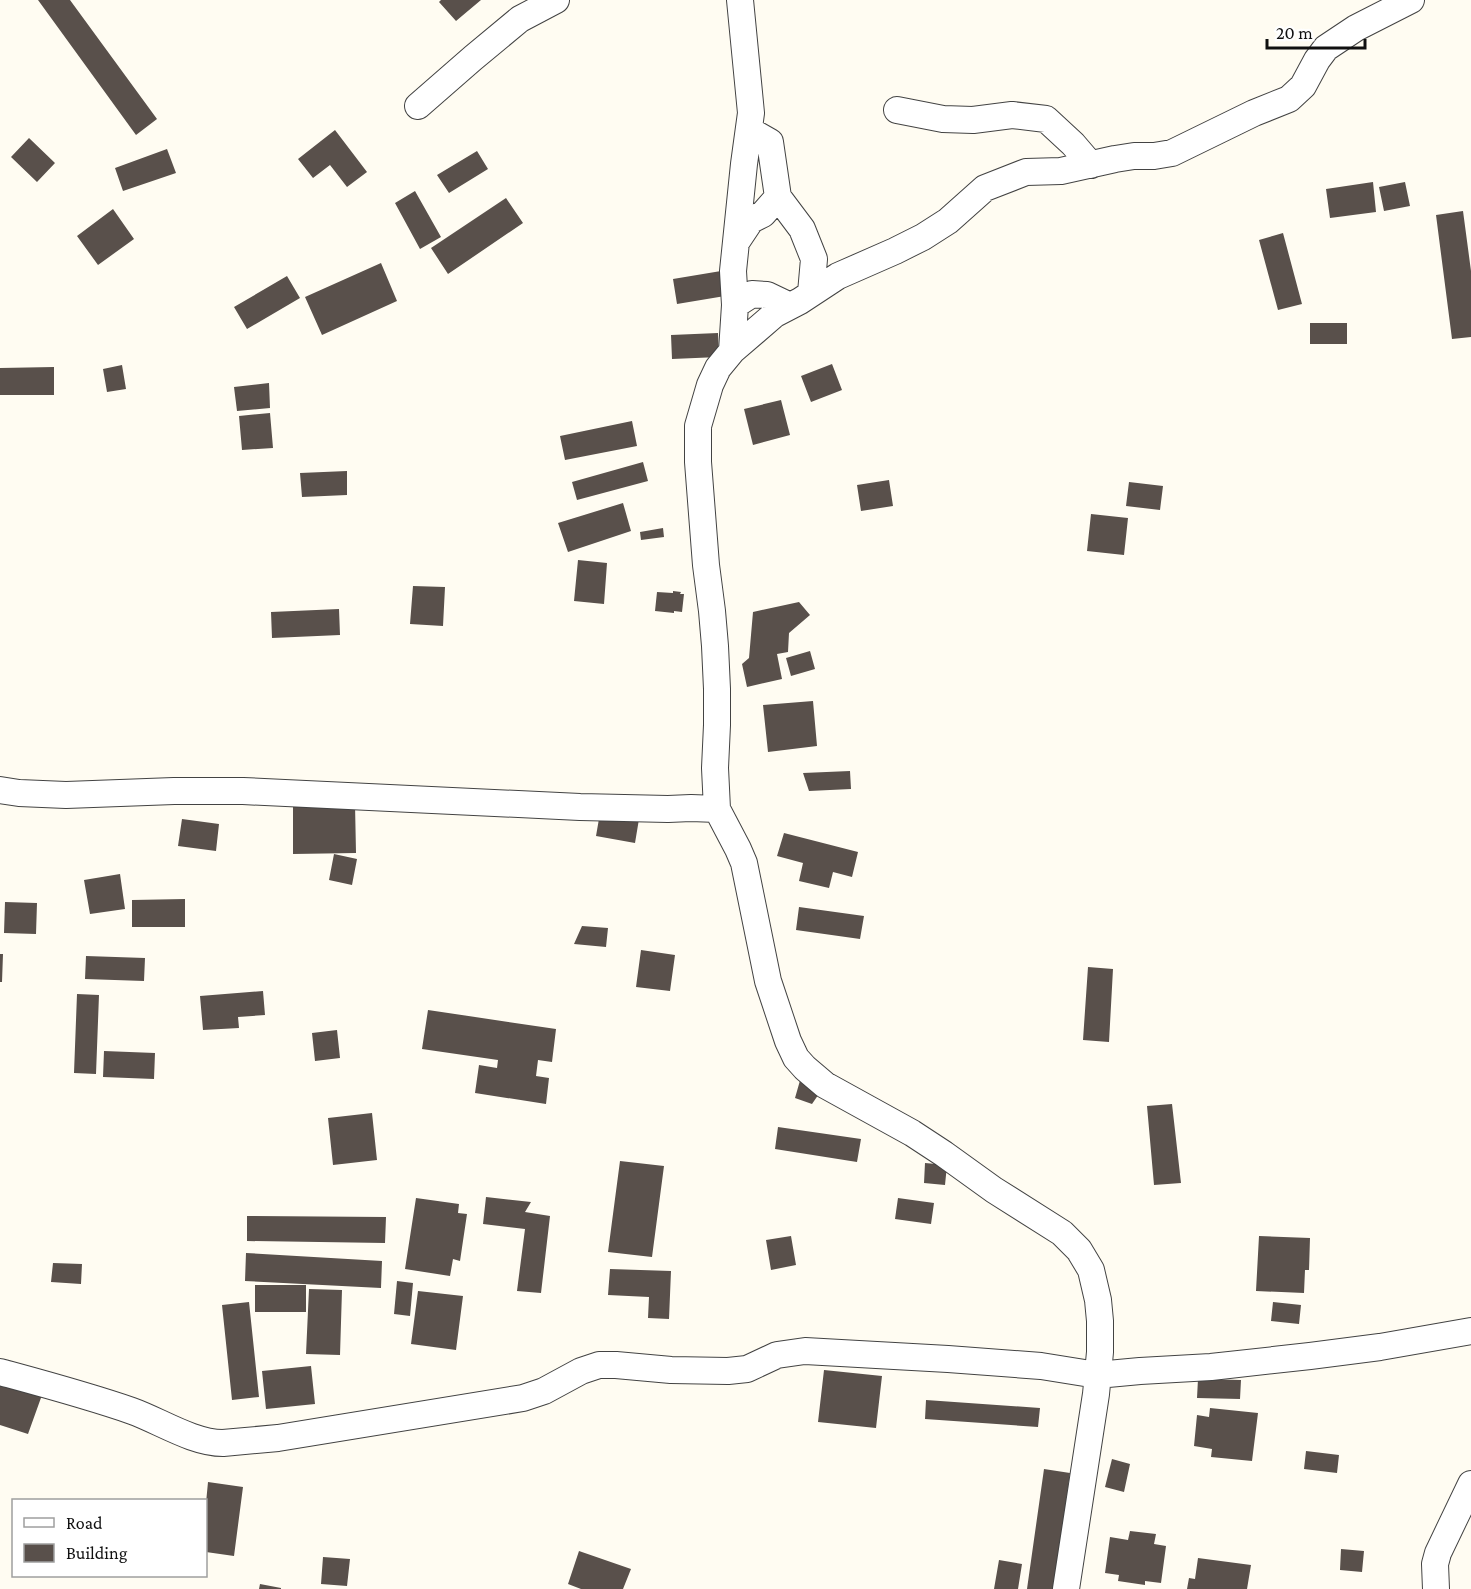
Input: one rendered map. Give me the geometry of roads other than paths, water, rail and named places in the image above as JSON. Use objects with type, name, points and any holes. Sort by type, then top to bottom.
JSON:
[{"type":"street","points":[[418,106],[520,19],[556,0]]},
{"type":"street","points":[[732,351],[735,305],[733,271],[744,164],[752,113],[740,0]]},
{"type":"street","points":[[1066,1589],[1100,1352],[1098,1300],[1091,1270],[1072,1242],[1054,1228],[912,1133],[818,1080],[796,1058],[788,1041],[768,981],[744,863],[717,809],[715,768],[717,689],[699,474],[698,426],[710,385],[718,368],[732,351],[766,321],[847,271],[923,237],[948,221],[985,188],[1026,172],[1060,171],[1134,156],[1172,153],[1254,113],[1289,99],[1303,86],[1326,48],[1356,28],[1411,0]]},
{"type":"street","points":[[897,110],[943,119],[973,120],[1012,115],[1046,119],[1073,144],[1091,165]]},
{"type":"street","points":[[749,130],[770,142],[778,197],[802,229],[813,259],[801,300]]},
{"type":"street","points":[[737,241],[751,220],[763,214],[778,197]]},
{"type":"street","points":[[735,305],[752,294],[801,300]]},
{"type":"street","points":[[0,790],[19,794],[66,795],[243,791],[591,807],[717,809]]},
{"type":"street","points":[[0,1372],[73,1392],[134,1412],[201,1439],[223,1443],[278,1438],[523,1398],[544,1391],[581,1371],[599,1365],[728,1371],[747,1369],[777,1355],[805,1351],[959,1359],[1041,1366],[1097,1375],[1211,1367],[1310,1356],[1380,1347],[1471,1331]]},
{"type":"street","points":[[1436,1589],[1435,1564],[1438,1553],[1471,1484]]}]
